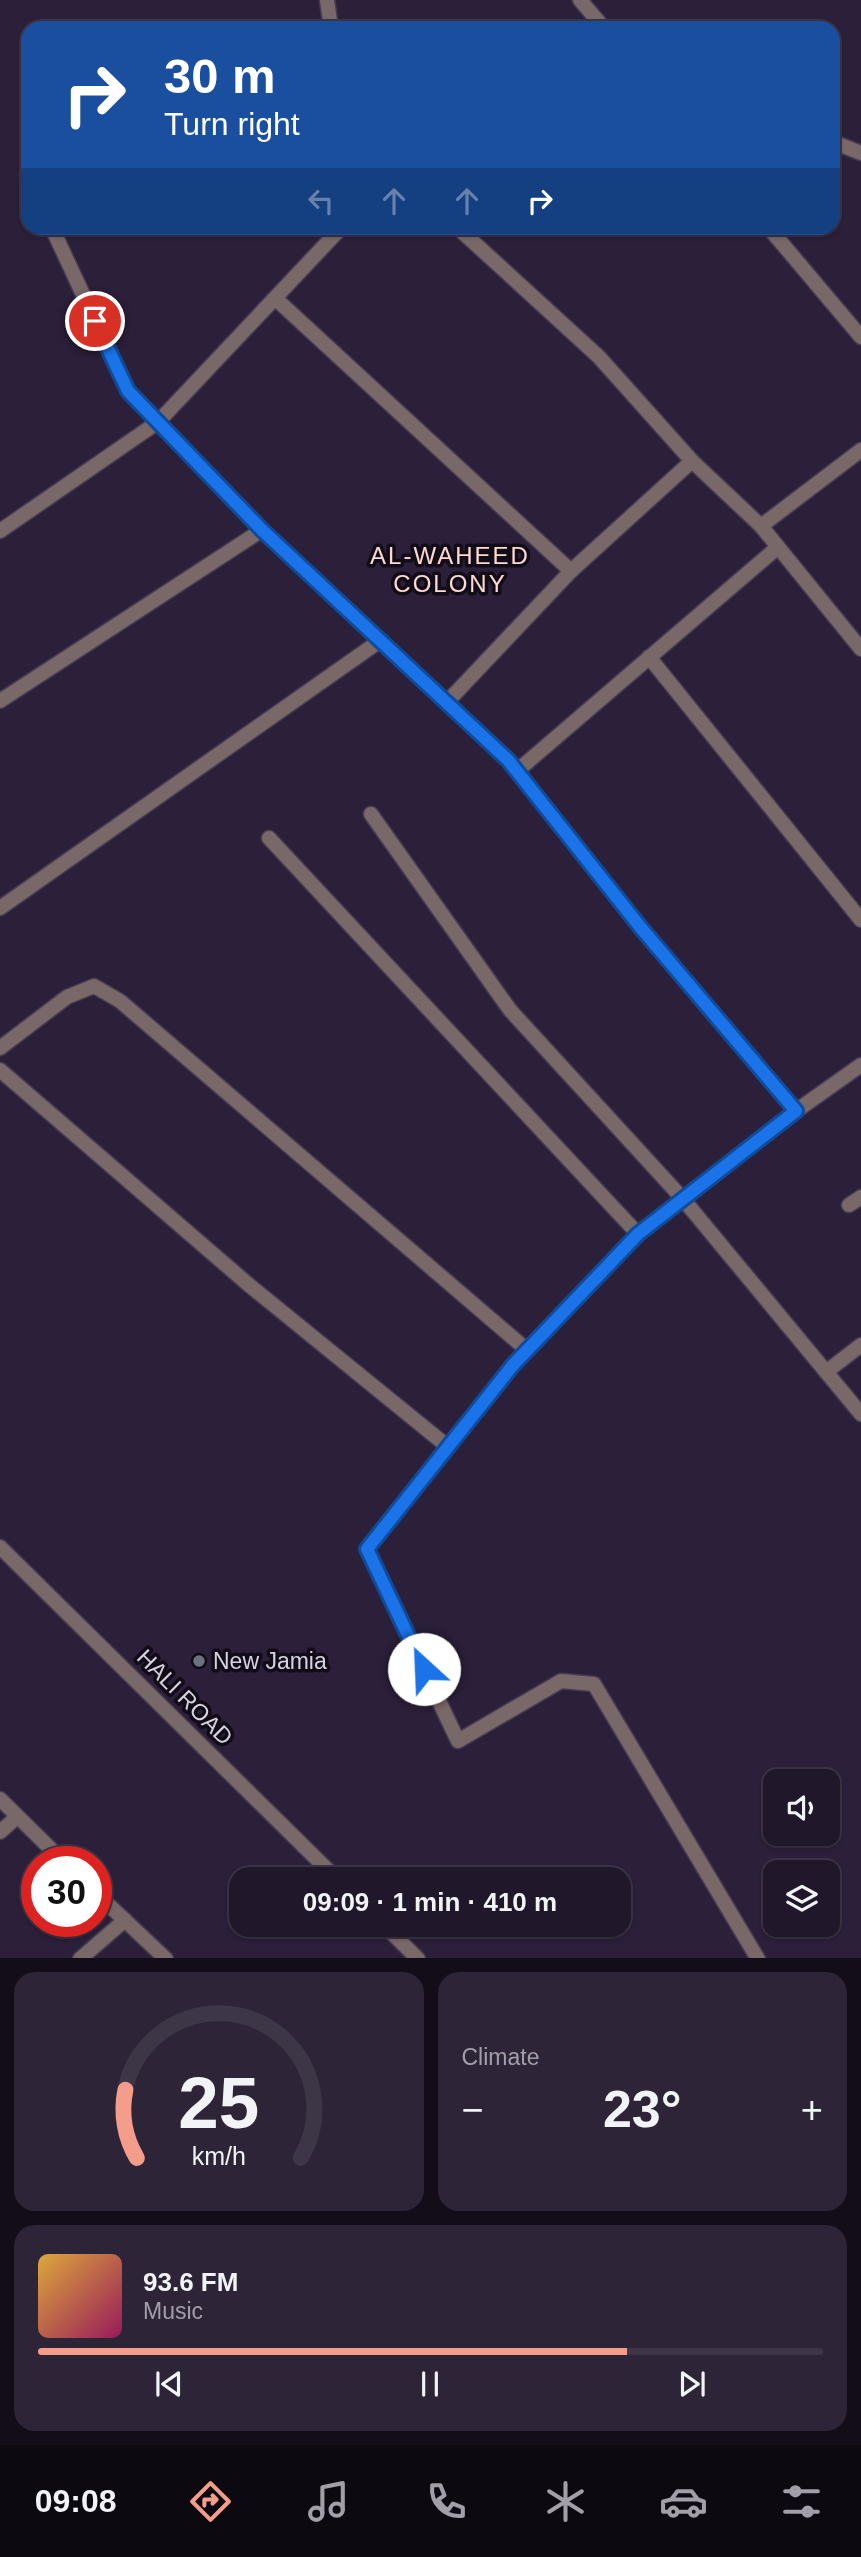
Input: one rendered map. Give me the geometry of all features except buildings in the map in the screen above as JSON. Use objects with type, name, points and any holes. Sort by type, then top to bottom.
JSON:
[{"type":"street","points":[[327,0],[330,21]]},
{"type":"street","points":[[580,0],[598,21]]},
{"type":"street","points":[[840,145],[861,153]]},
{"type":"street","points":[[55,235],[128,391],[262,530],[447,701],[517,771],[641,928],[796,1111]]},
{"type":"street","points":[[0,531],[158,422],[334,235]]},
{"type":"street","points":[[466,235],[598,357],[692,461],[761,526],[861,649]]},
{"type":"street","points":[[775,235],[861,337]]},
{"type":"street","points":[[275,299],[571,571]]},
{"type":"street","points":[[761,526],[861,450]]},
{"type":"street","points":[[447,701],[571,571],[692,461]]},
{"type":"street","points":[[0,701],[262,530]]},
{"type":"street","points":[[517,771],[778,547]]},
{"type":"street","points":[[0,908],[381,640]]},
{"type":"street","points":[[649,657],[861,920]]},
{"type":"street","points":[[371,814],[510,1010],[683,1199],[861,1414]]},
{"type":"street","points":[[269,838],[638,1234]]},
{"type":"street","points":[[0,1048],[68,997],[94,986],[111,996],[527,1350]]},
{"type":"street","points":[[758,1958],[594,1684],[561,1681],[458,1741],[367,1549],[447,1446],[527,1350],[638,1234],[796,1111],[861,1065]]},
{"type":"street","points":[[0,1070],[248,1285],[447,1446]]},
{"type":"street","points":[[826,1372],[861,1345]]},
{"type":"street","name":"HALI ROAD","points":[[0,1548],[325,1867]]},
{"type":"street","points":[[0,1799],[47,1846]]},
{"type":"street","points":[[0,1832],[17,1817]]},
{"type":"street","points":[[112,1908],[166,1958]]},
{"type":"street","points":[[80,1958],[125,1920]]},
{"type":"street","points":[[396,1937],[418,1958]]},
{"type":"place","name":"New Jamia","points":[[199,1661]]},
{"type":"district","name":"AL-WAHEED COLONY","points":[[450,570]]},
{"type":"route","points":[[95,321],[128,391],[262,530],[508,760],[641,928],[796,1111],[638,1234],[513,1365],[367,1549],[424,1669]]}]
